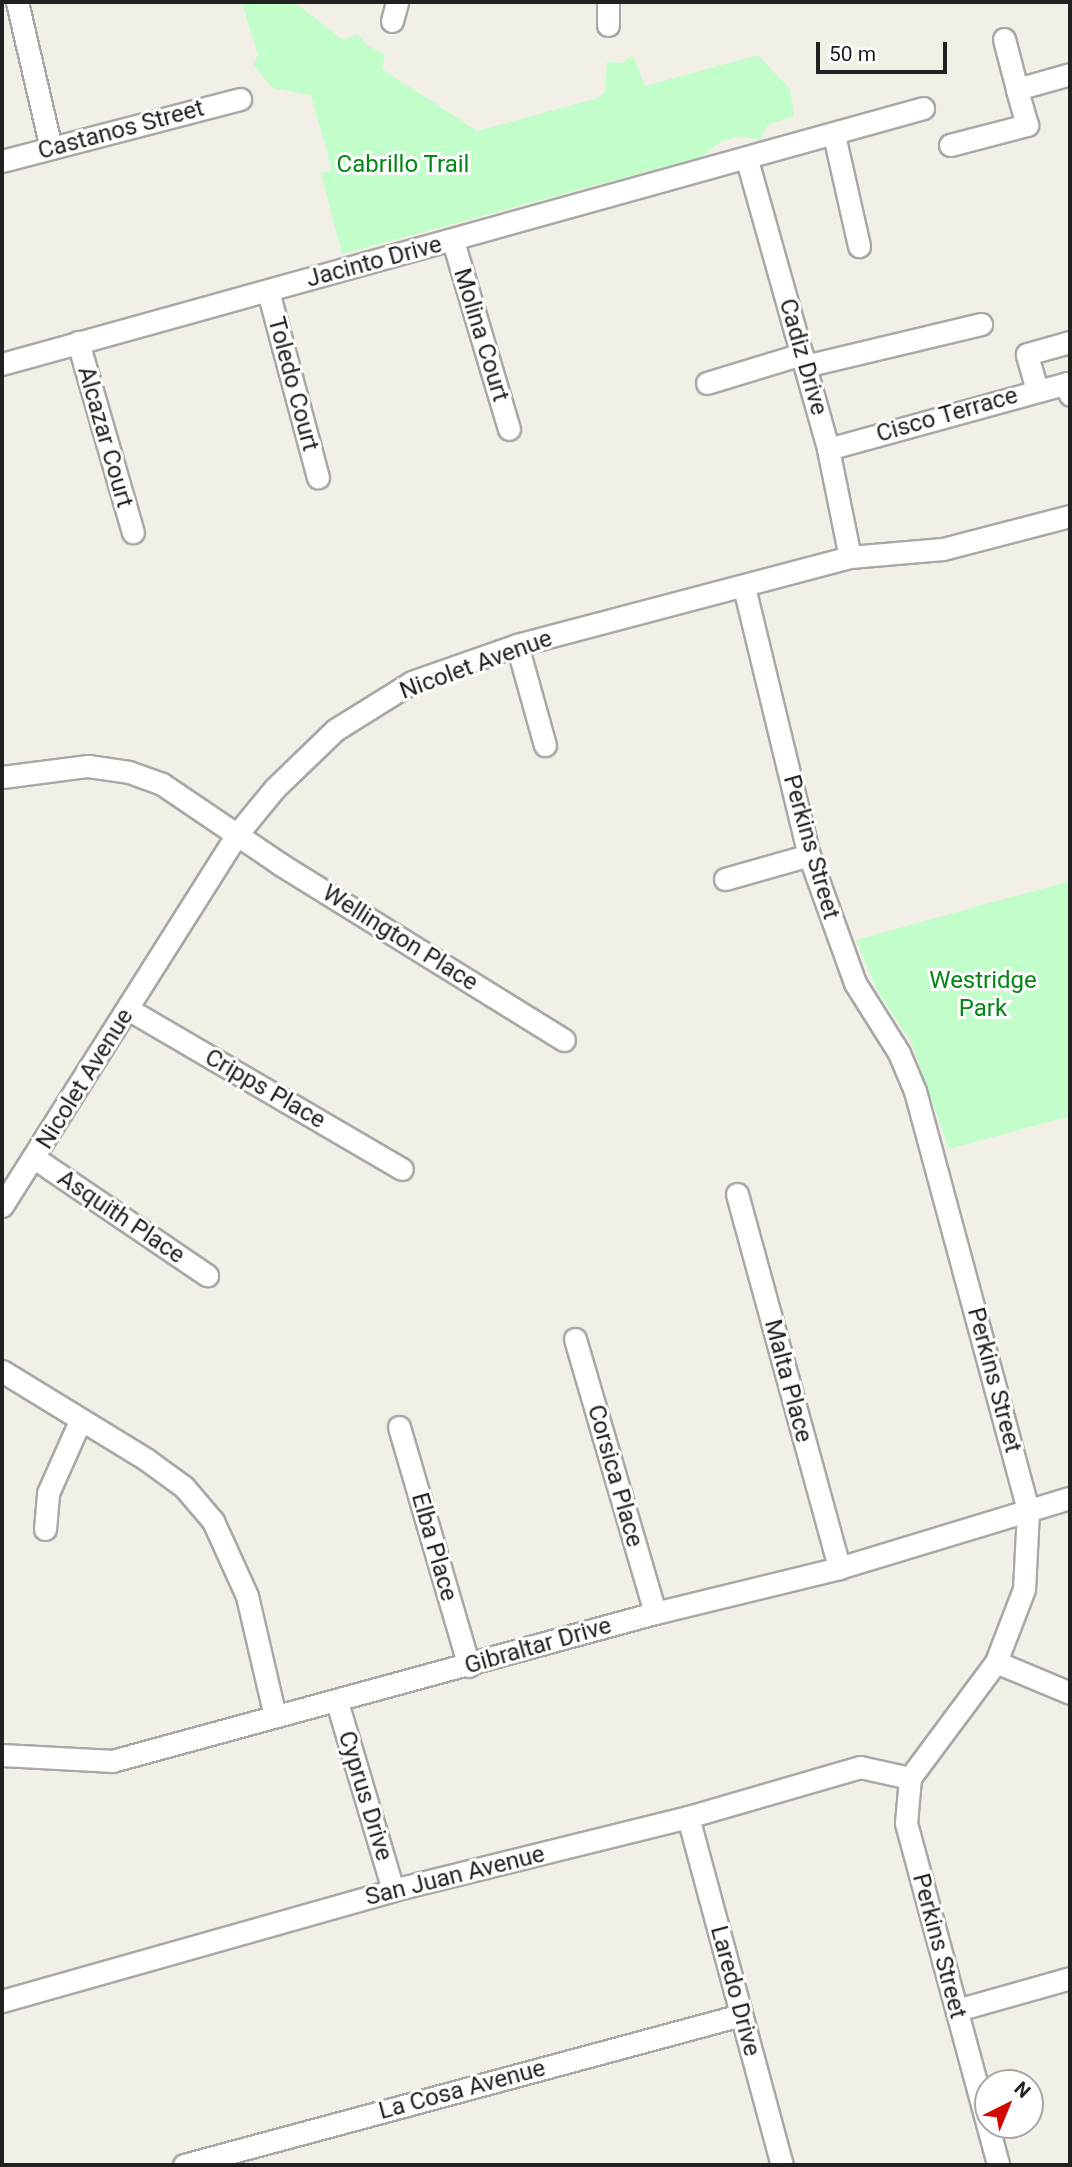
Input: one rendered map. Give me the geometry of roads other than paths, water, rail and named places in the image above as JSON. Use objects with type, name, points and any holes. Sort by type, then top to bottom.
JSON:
[{"type":"street","points":[[17,2],[51,148]]},
{"type":"street","points":[[608,2],[608,25]]},
{"type":"street","points":[[950,145],[1027,125],[1004,39]]},
{"type":"street","points":[[1017,89],[1070,74]]},
{"type":"street","name":"Castanos Street","points":[[2,161],[240,99]]},
{"type":"street","name":"Jacinto Drive","points":[[2,364],[747,160],[923,108]]},
{"type":"street","points":[[834,135],[859,246]]},
{"type":"street","name":"Cadiz Drive","points":[[747,160],[828,449],[850,557]]},
{"type":"street","name":"Molina Court","points":[[453,241],[509,429]]},
{"type":"street","name":"Toledo Court","points":[[268,291],[318,477]]},
{"type":"street","points":[[707,383],[981,324]]},
{"type":"street","name":"Alcazar Court","points":[[78,342],[133,532]]},
{"type":"street","points":[[1037,390],[1027,354],[1070,342]]},
{"type":"street","name":"Cisco Terrace","points":[[828,449],[1037,390],[1068,389]]},
{"type":"street","name":"Nicolet Avenue","points":[[2,1206],[36,1159],[238,833],[275,788],[335,730],[412,682],[517,645],[850,557],[943,549],[1070,516]]},
{"type":"street","name":"Perkins Street","points":[[744,587],[809,855],[855,983],[899,1053],[915,1091],[1028,1511],[1024,1589],[996,1662],[910,1778],[906,1823],[998,2165]]},
{"type":"street","points":[[517,645],[545,745]]},
{"type":"street","name":"Wellington Place","points":[[2,777],[88,766],[129,772],[162,783],[280,864],[564,1040]]},
{"type":"street","points":[[725,879],[809,855]]},
{"type":"street","name":"Cripps Place","points":[[128,1009],[402,1169]]},
{"type":"street","name":"Asquith Place","points":[[36,1159],[207,1275]]},
{"type":"street","name":"Malta Place","points":[[737,1194],[839,1568]]},
{"type":"street","name":"Corsica Place","points":[[575,1339],[654,1614]]},
{"type":"street","points":[[2,1371],[175,1480],[213,1521],[247,1596],[275,1716]]},
{"type":"street","points":[[45,1529],[48,1493],[80,1421]]},
{"type":"street","name":"Elba Place","points":[[399,1427],[469,1666]]},
{"type":"street","name":"Gibraltar Drive","points":[[2,1755],[112,1761],[654,1614],[839,1568],[1070,1498]]},
{"type":"street","points":[[996,1662],[1070,1693]]},
{"type":"street","name":"Cyprus Drive","points":[[337,1702],[393,1890]]},
{"type":"street","name":"San Juan Avenue","points":[[2,2001],[393,1890],[688,1818],[860,1767],[910,1778]]},
{"type":"street","name":"Laredo Drive","points":[[688,1818],[782,2165]]},
{"type":"street","points":[[957,2010],[1070,1978]]},
{"type":"street","name":"La Cosa Avenue","points":[[184,2165],[741,2015]]},
{"type":"park label","name":"Cabrillo Trail","points":[[403,165]]},
{"type":"park label","name":"Westridge Park","points":[[983,995]]}]
